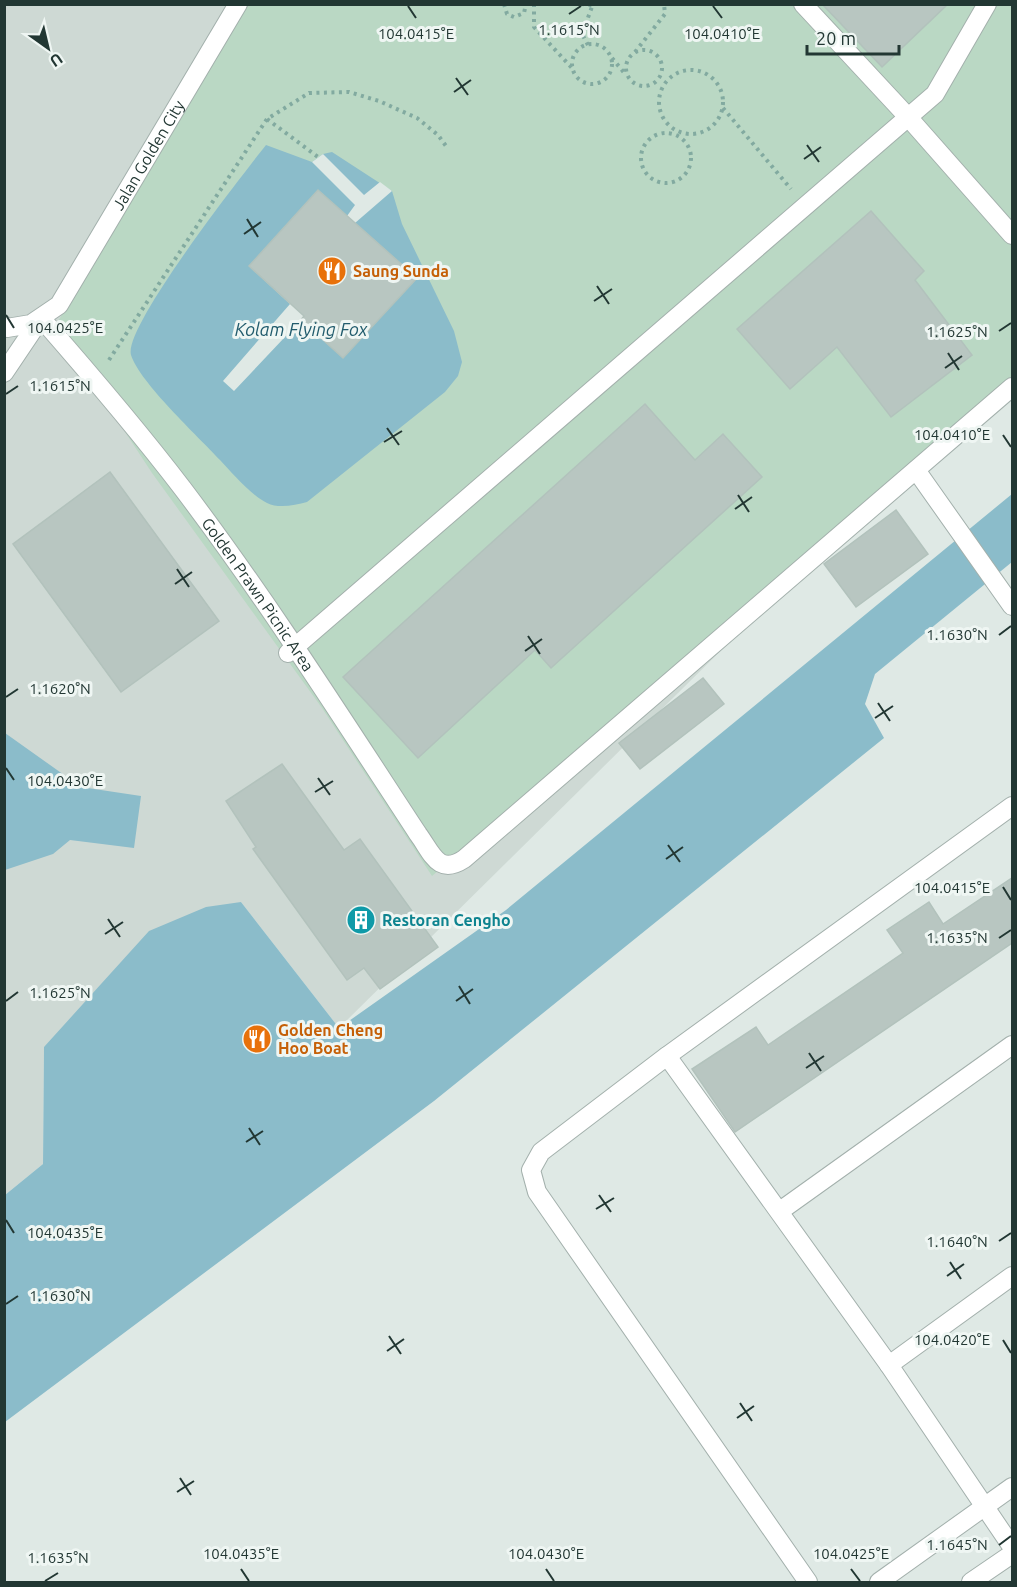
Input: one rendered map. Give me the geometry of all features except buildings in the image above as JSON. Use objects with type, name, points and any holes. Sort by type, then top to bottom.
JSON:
[{"type":"street","name":"Jalan Golden City","points":[[41,318],[59,305],[238,4]]},
{"type":"street","points":[[803,4],[908,117],[1012,235]]},
{"type":"street","points":[[291,650],[935,94],[987,4]]},
{"type":"street","points":[[4,325],[7,328],[23,326],[41,318]]},
{"type":"street","points":[[4,373],[41,318]]},
{"type":"street","name":"Golden Prawn Picnic Area","points":[[41,318],[95,380],[184,490],[291,650],[441,865],[454,865],[464,859],[916,470]]},
{"type":"street","points":[[1012,387],[916,470],[1012,606]]},
{"type":"street","points":[[808,1582],[537,1192],[531,1170],[541,1152],[667,1056],[1012,806]]},
{"type":"street","points":[[780,1210],[1012,1045]]},
{"type":"street","points":[[667,1056],[780,1210],[889,1365],[1012,1548]]},
{"type":"street","points":[[889,1365],[1012,1276]]},
{"type":"street","points":[[879,1582],[1012,1487]]},
{"type":"street","points":[[971,1582],[1012,1554]]},
{"type":"path","points":[[504,4],[507,14],[514,17],[524,13],[526,5],[534,5],[534,27],[584,83],[597,83],[608,76],[612,63],[608,53]]},
{"type":"path","points":[[581,4],[592,5],[582,34],[588,45]]},
{"type":"path","points":[[631,81],[627,65],[665,14],[664,4]]},
{"type":"path","points":[[573,69],[574,56],[582,47],[602,46],[631,81],[647,86],[652,85],[661,76]]},
{"type":"path","points":[[633,55],[644,50],[655,54],[662,64],[659,99],[663,119],[671,128],[692,134]]},
{"type":"path","points":[[659,99],[661,89],[675,74],[685,70],[705,73],[714,79],[723,97],[723,108],[712,127],[692,134],[668,133],[652,137],[646,142],[642,150],[642,166],[653,179],[660,182],[676,181],[683,176],[691,162],[689,146],[684,139],[668,133]]},
{"type":"path","points":[[95,380],[267,119],[309,93],[349,92],[379,101],[417,118],[438,135],[446,146]]},
{"type":"path","points":[[723,108],[805,205]]},
{"type":"path","points":[[267,119],[318,157]]},
{"type":"shaded area","points":[[5,5],[1012,5],[1012,363],[339,1028],[241,902],[44,1047],[43,1164],[5,1195]]},
{"type":"green space","points":[[247,5],[1012,5],[1012,386],[432,876],[322,708],[152,473],[54,328]]},
{"type":"water","name":"Kolam Flying Fox","points":[[266,145],[312,162],[323,154],[332,152],[392,191],[402,224],[454,331],[462,362],[458,376],[445,392],[307,502],[287,506],[267,503],[242,483],[157,394],[131,355],[134,339],[145,314],[164,284]]},
{"type":"water","points":[[1012,494],[1012,562],[875,674],[865,704],[884,738],[434,1101],[5,1422],[5,1195],[43,1164],[44,1047],[149,931],[206,907],[241,902],[339,1028],[506,910]]},
{"type":"water","points":[[5,733],[81,787],[141,796],[134,848],[70,840],[53,854],[5,870]]},
{"type":"pier","name":"Saung Sunda","points":[[323,154],[364,195],[380,182],[392,191],[355,223],[344,267],[371,237],[417,278],[343,358],[301,320],[234,391],[223,381],[290,304],[249,266],[318,190],[347,216],[355,205],[312,162]]},
{"type":"place","name":"Saung Sunda","points":[[332,271]]},
{"type":"place","name":"Restoran Cengho","points":[[361,920]]},
{"type":"place","name":"Golden Cheng Hoo Boat","points":[[257,1039]]}]
